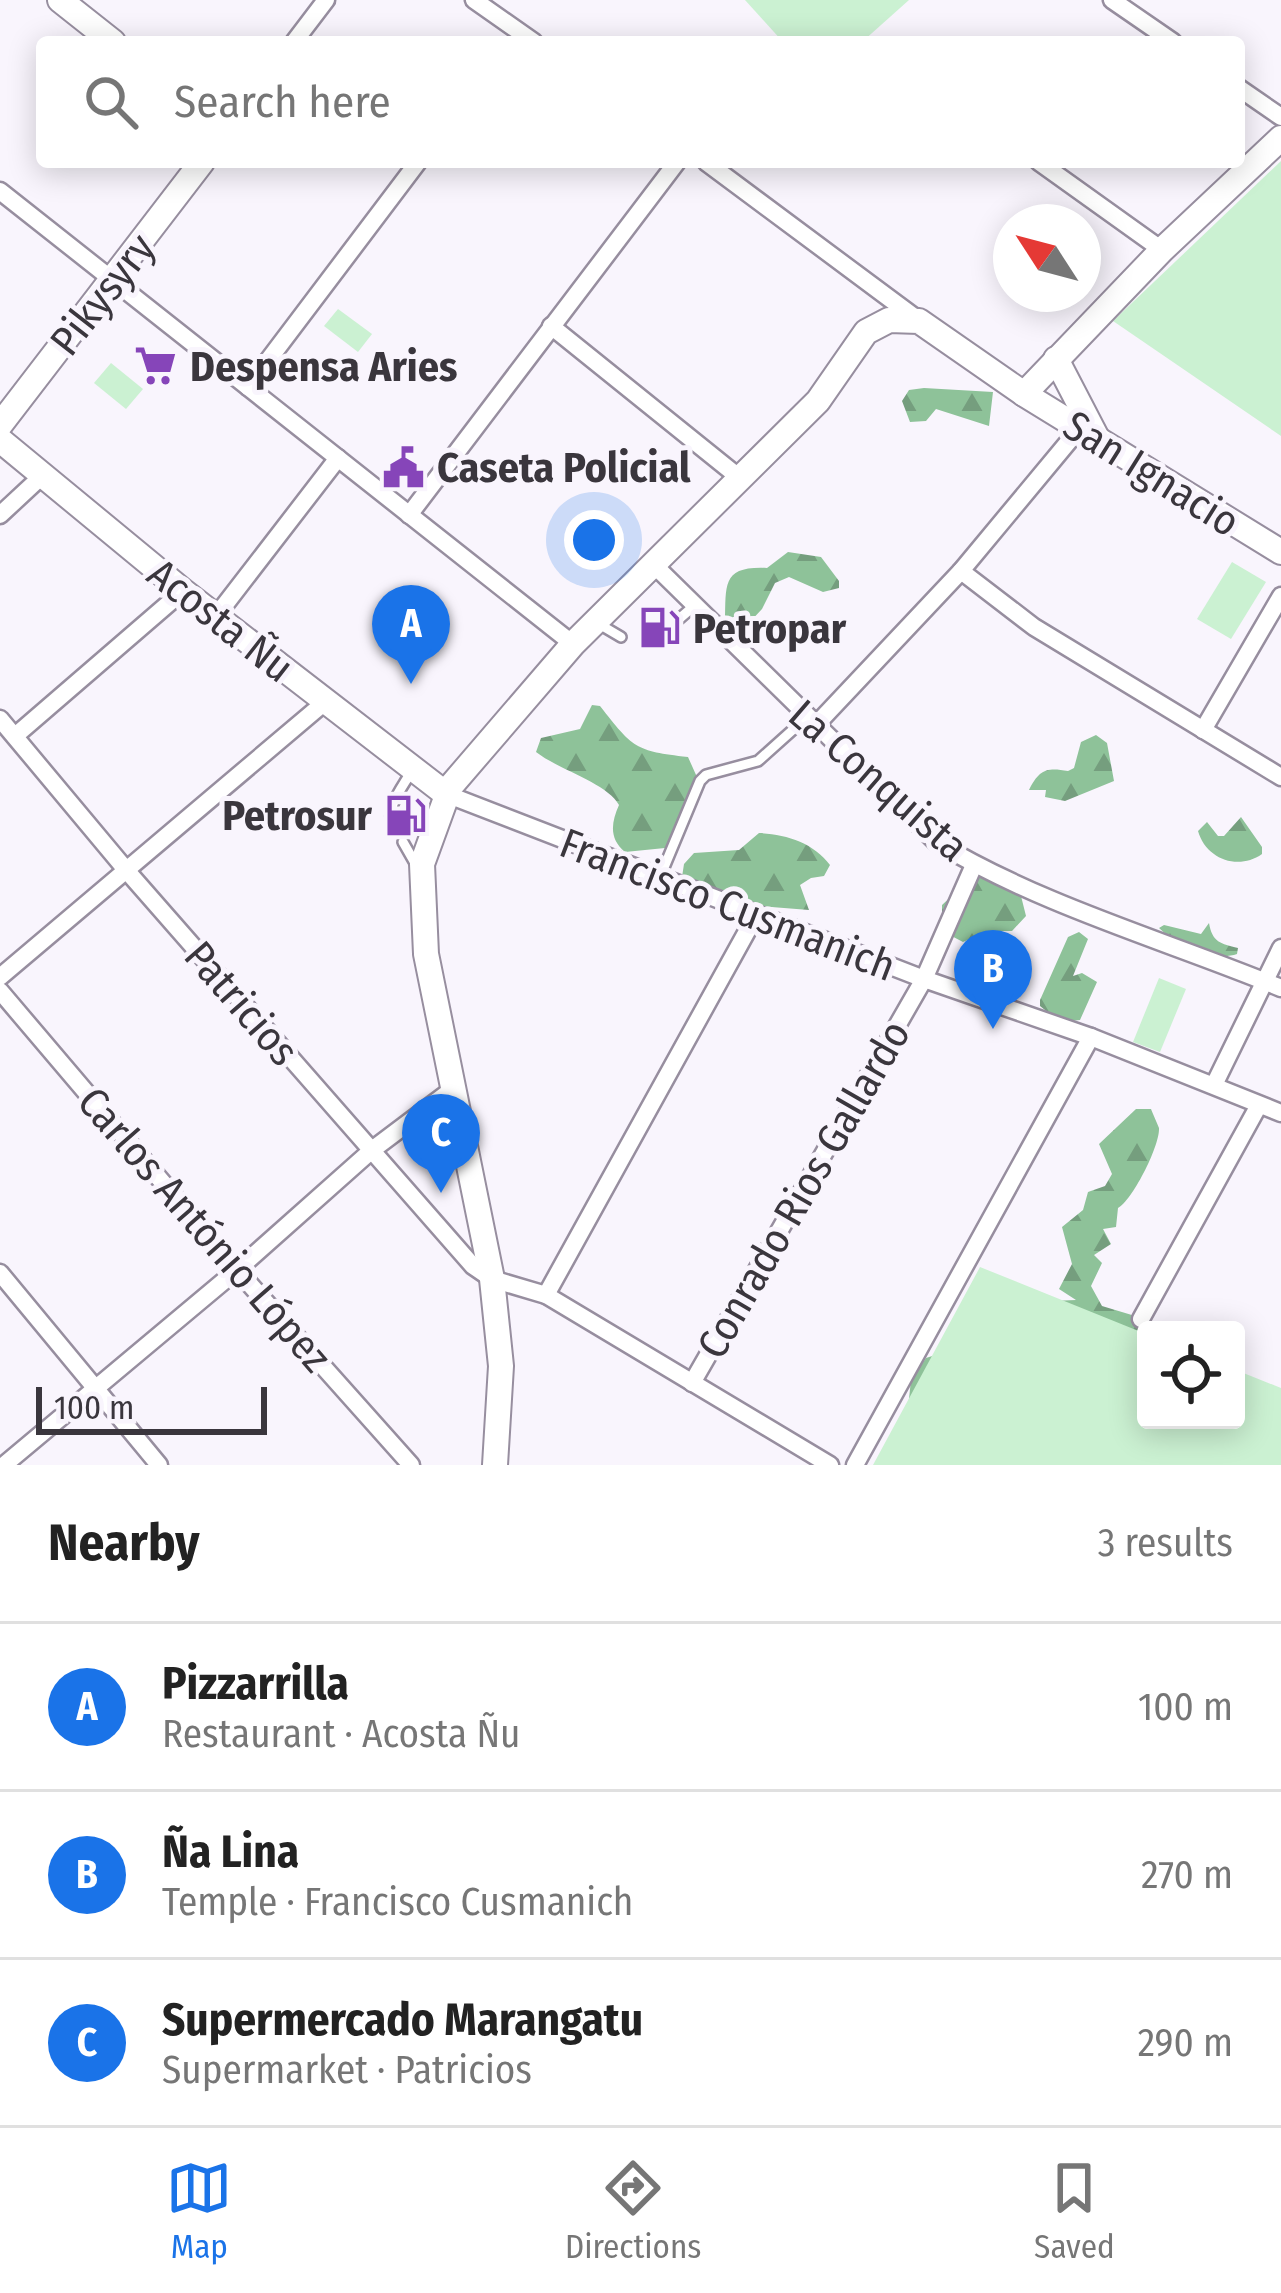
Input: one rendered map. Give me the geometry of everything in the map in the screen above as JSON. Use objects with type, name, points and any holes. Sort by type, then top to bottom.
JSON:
[{"type":"main road","points":[[61,0],[106,36]]},
{"type":"main road","points":[[1024,394],[1162,250],[1281,138]]},
{"type":"main road","name":"Pikysyry","points":[[0,425],[197,168]]},
{"type":"main road","points":[[495,1465],[501,1366],[492,1279],[426,955],[422,864],[446,794],[573,644],[818,401],[866,332],[889,320],[919,321]]},
{"type":"main road","name":"San Ignacio","points":[[919,321],[1088,435],[1281,552]]},
{"type":"main road","points":[[1056,359],[1088,435]]},
{"type":"main road","name":"Acosta Ñu","points":[[0,440],[183,591],[446,794]]},
{"type":"street","points":[[299,36],[326,0]]},
{"type":"street","points":[[474,0],[513,36]]},
{"type":"street","points":[[1112,0],[1164,36]]},
{"type":"street","points":[[1245,92],[1281,117]]},
{"type":"street","points":[[248,387],[413,168]]},
{"type":"street","points":[[409,514],[672,168]]},
{"type":"street","points":[[714,168],[919,321]]},
{"type":"street","points":[[1047,168],[1162,250]]},
{"type":"street","points":[[0,191],[573,644]]},
{"type":"street","points":[[551,326],[741,479]]},
{"type":"street","points":[[810,722],[1088,435]]},
{"type":"street","points":[[217,616],[338,458]]},
{"type":"street","points":[[0,515],[43,476]]},
{"type":"street","name":"La Conquista","points":[[652,563],[936,842],[974,865],[1273,985]]},
{"type":"street","points":[[961,571],[1034,627],[1281,777]]},
{"type":"street","points":[[15,736],[183,591]]},
{"type":"street","points":[[1203,730],[1281,596]]},
{"type":"street","points":[[0,977],[325,702]]},
{"type":"street","name":"Patricios","points":[[0,719],[473,1266],[492,1279]]},
{"type":"street","name":"Francisco Cusmanich","points":[[446,794],[924,979],[1214,1084],[1281,1114]]},
{"type":"street","name":"Conrado Rios Gallardo","points":[[692,1383],[924,979],[974,865]]},
{"type":"street","points":[[546,1295],[756,915]]},
{"type":"street","points":[[1214,1084],[1273,985],[1281,948]]},
{"type":"street","name":"Carlos António López","points":[[0,991],[237,1270],[411,1465]]},
{"type":"street","points":[[855,1465],[1091,1037]]},
{"type":"street","points":[[4,1465],[372,1150],[453,1090]]},
{"type":"street","points":[[1141,1318],[1259,1105]]},
{"type":"street","points":[[0,1273],[159,1465]]},
{"type":"street","points":[[492,1279],[546,1295],[830,1465]]},
{"type":"lane","points":[[680,619],[694,606]]},
{"type":"lane","points":[[595,621],[621,637]]},
{"type":"lane","points":[[660,877],[700,781],[706,775],[758,761],[810,722]]},
{"type":"lane","points":[[393,827],[388,817],[392,804],[414,768]]},
{"type":"lane","points":[[403,842],[422,875]]},
{"type":"green space","points":[[745,0],[909,0],[869,36],[778,36]]},
{"type":"green space","points":[[1281,161],[1281,436],[1113,321]]},
{"type":"green space","points":[[338,309],[372,334],[358,352],[324,326]]},
{"type":"green space","points":[[111,363],[143,389],[126,409],[94,383]]},
{"type":"green space","points":[[909,390],[993,392],[989,426],[936,409],[926,421],[910,422],[902,401]]},
{"type":"green space","points":[[788,552],[821,557],[839,588],[823,592],[789,577],[775,583],[748,624],[725,621],[727,587],[734,574],[767,568]]},
{"type":"green space","points":[[1232,562],[1266,582],[1231,639],[1197,619]]},
{"type":"green space","points":[[592,705],[600,706],[636,745],[688,757],[701,786],[665,848],[625,852],[614,836],[619,805],[613,797],[536,752],[541,738],[580,729]]},
{"type":"green space","points":[[1096,735],[1107,743],[1114,781],[1065,801],[1045,797],[1046,790],[1029,790],[1044,771],[1074,768],[1081,742]]},
{"type":"green space","points":[[1241,817],[1262,854],[1243,862],[1215,855],[1198,831],[1207,822],[1218,836],[1224,836]]},
{"type":"green space","points":[[759,833],[799,841],[830,865],[824,876],[800,885],[809,910],[723,903],[682,877],[684,864],[694,853],[739,850]]},
{"type":"green space","points":[[973,876],[1018,884],[1026,916],[1012,931],[988,931],[963,942],[942,931],[942,905]]},
{"type":"green space","points":[[1209,923],[1215,938],[1238,948],[1237,954],[1218,956],[1196,950],[1159,928],[1164,925],[1201,934]]},
{"type":"green space","points":[[1079,932],[1088,939],[1073,976],[1082,973],[1097,982],[1080,1020],[1060,1022],[1040,1006],[1040,1000],[1068,937]]},
{"type":"green space","points":[[1159,978],[1186,989],[1160,1052],[1133,1042]]},
{"type":"green space","points":[[1136,1109],[1151,1109],[1158,1136],[1137,1184],[1118,1208],[1116,1227],[1103,1229],[1111,1244],[1094,1255],[1102,1263],[1091,1286],[1102,1306],[1152,1321],[1137,1321],[1137,1403],[908,1408],[911,1380],[926,1358],[1051,1301],[1076,1300],[1059,1289],[1072,1264],[1062,1227],[1083,1210],[1088,1192],[1105,1186],[1112,1174],[1099,1144]]},
{"type":"green space","points":[[980,1267],[1137,1330],[1137,1429],[1245,1429],[1245,1374],[1281,1388],[1281,1465],[873,1465]]},
{"type":"place","name":"Despensa Aries","points":[[156,366]]},
{"type":"place","name":"Caseta Policial","points":[[403,467]]},
{"type":"place","name":"Petropar","points":[[659,628]]},
{"type":"place","name":"Pizzarrilla","points":[[411,684]]},
{"type":"place","name":"Petrosur","points":[[406,815]]},
{"type":"place","name":"Ña Lina","points":[[993,1029]]},
{"type":"place","name":"Supermercado Marangatu","points":[[441,1193]]}]
